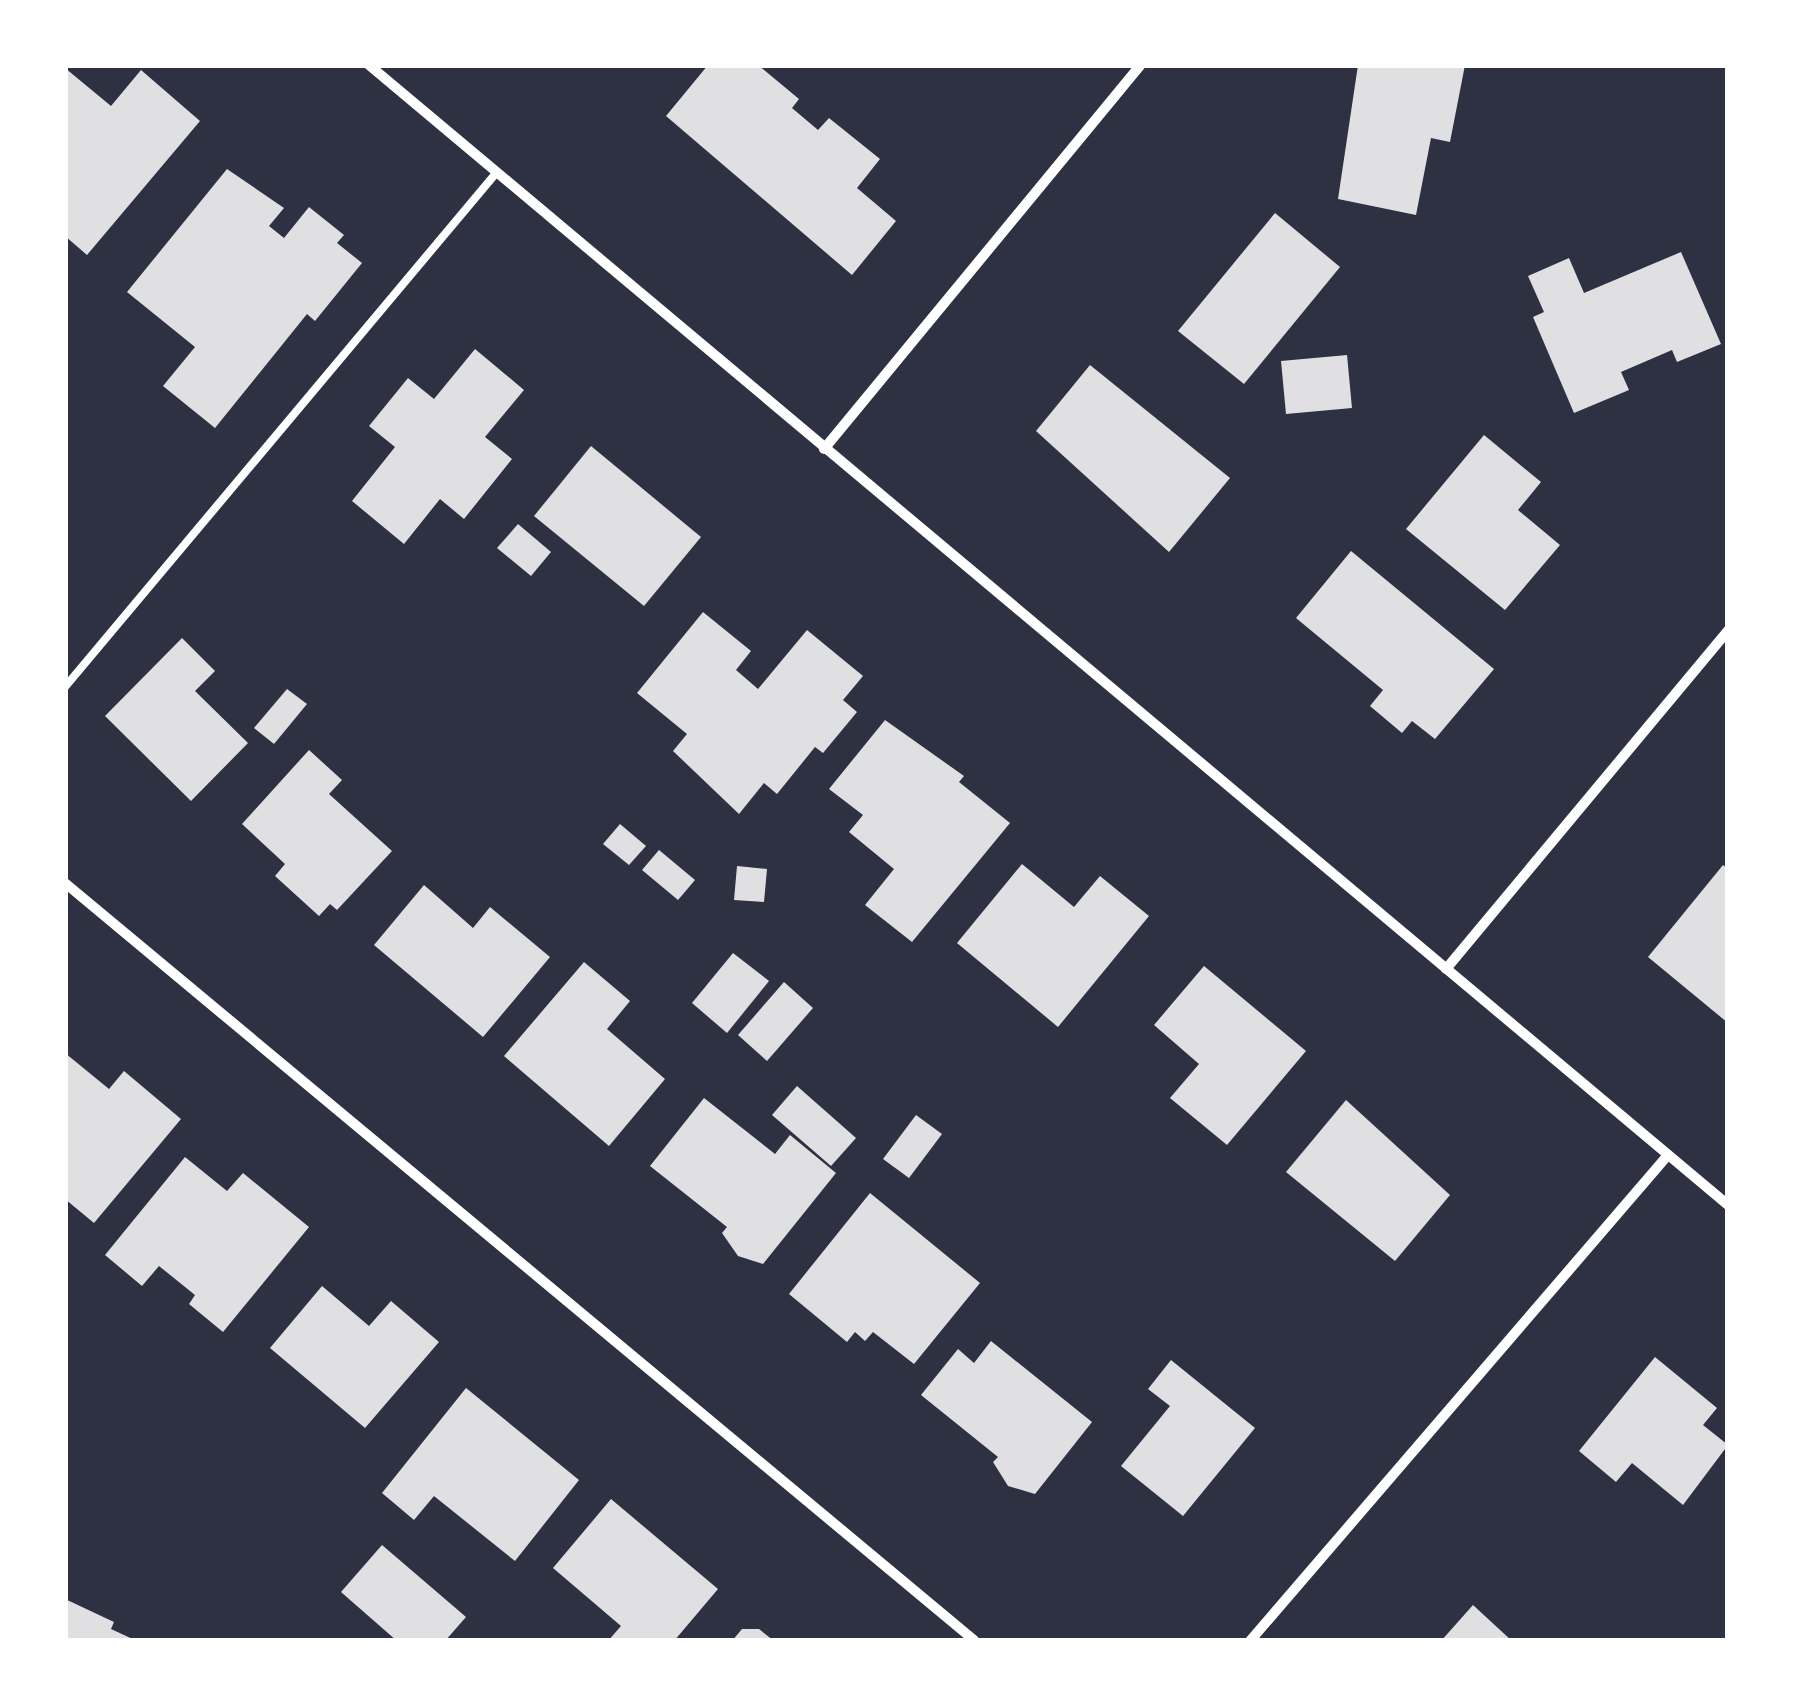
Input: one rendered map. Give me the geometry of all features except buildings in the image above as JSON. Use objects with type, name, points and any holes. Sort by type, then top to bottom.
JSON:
[{"type":"street","points":[[369,65],[1728,1205]]},
{"type":"street","points":[[824,449],[1140,65]]},
{"type":"street","points":[[1446,969],[1728,630]]},
{"type":"street","points":[[65,883],[975,1641]]},
{"type":"street","points":[[1250,1641],[1668,1154]]},
{"type":"lane","points":[[65,687],[496,172]]}]
